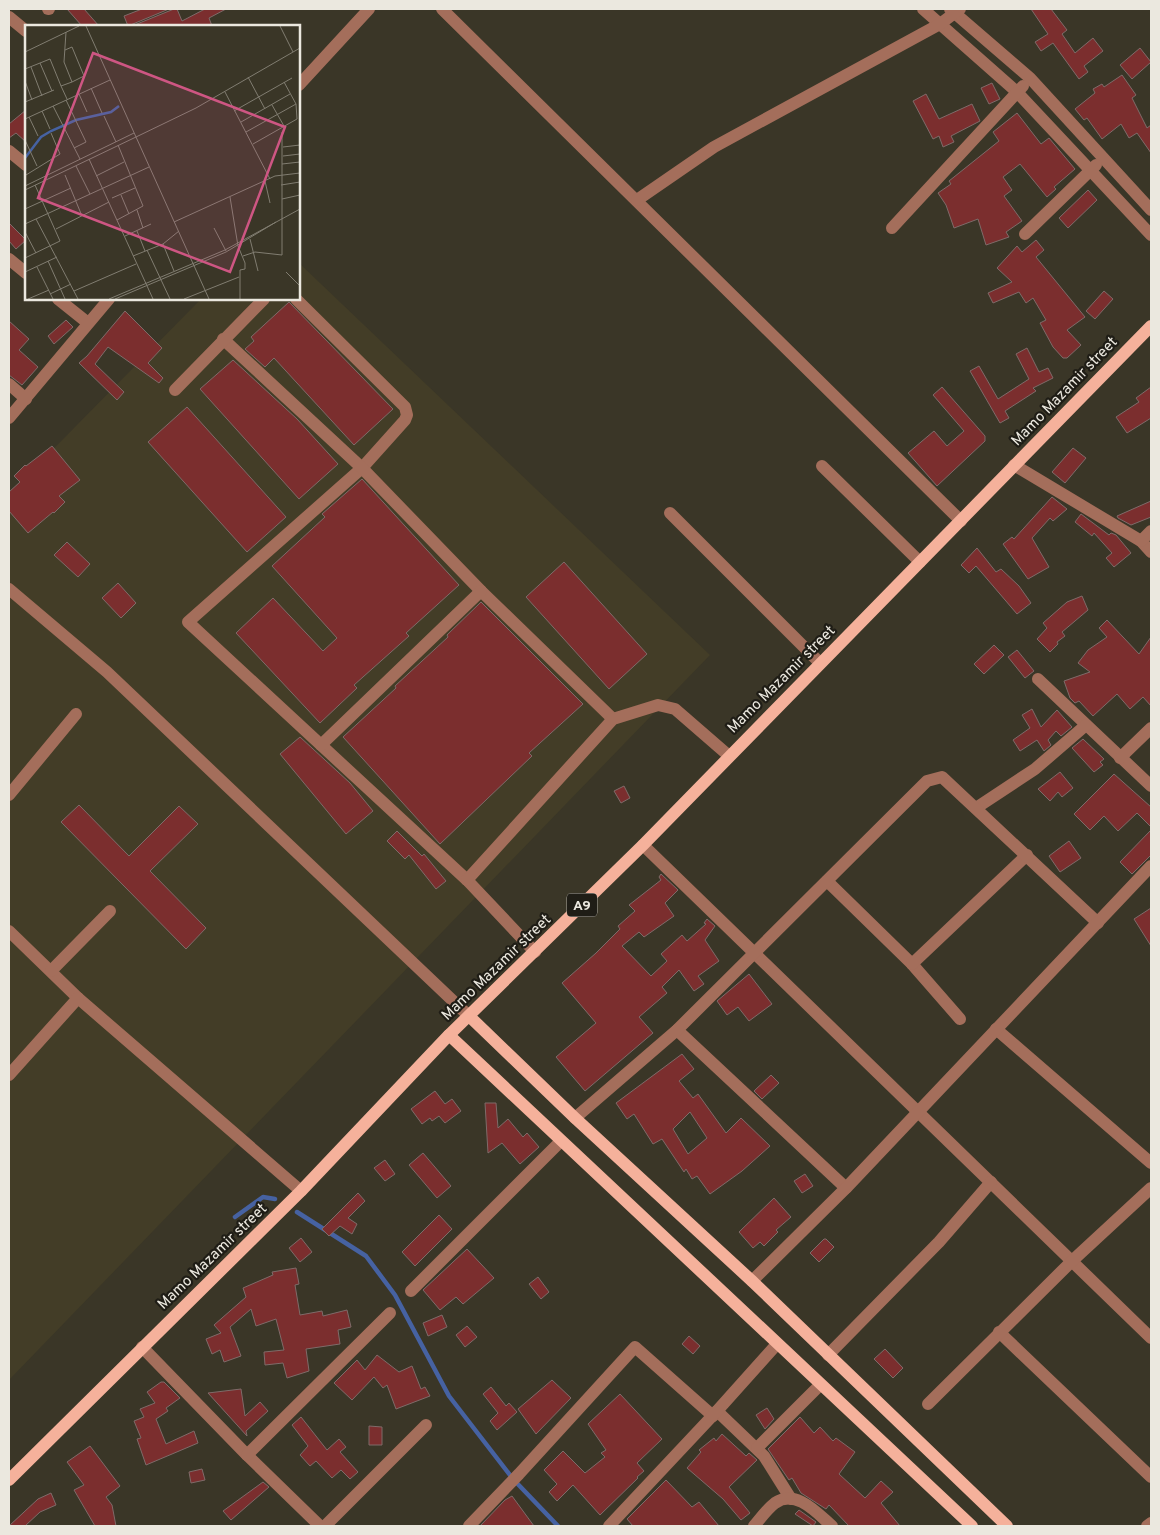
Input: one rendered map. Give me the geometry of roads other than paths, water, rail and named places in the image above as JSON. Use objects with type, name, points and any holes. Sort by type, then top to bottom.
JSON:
[{"type":"main road","name":"Mamo Mazamir street","points":[[9,1480],[301,1191],[449,1035],[643,845],[728,755],[961,521],[1151,326]]},
{"type":"main road","points":[[470,1016],[575,1118],[752,1281],[1007,1526]]},
{"type":"main road","points":[[449,1035],[972,1526]]},
{"type":"street","points":[[300,84],[369,9]]},
{"type":"street","points":[[442,9],[961,521]]},
{"type":"street","points":[[922,9],[1017,92],[1151,235]]},
{"type":"street","points":[[637,200],[714,147],[940,24],[955,10],[1030,78],[1151,210]]},
{"type":"street","points":[[9,17],[25,30]]},
{"type":"street","points":[[892,228],[1030,78]]},
{"type":"street","points":[[9,151],[25,164]]},
{"type":"street","points":[[1025,234],[1103,158]]},
{"type":"street","points":[[9,259],[25,272]]},
{"type":"street","points":[[59,300],[88,323]]},
{"type":"street","points":[[9,418],[108,300]]},
{"type":"street","points":[[175,390],[263,300]]},
{"type":"street","points":[[297,300],[405,407],[406,420],[362,468],[188,622],[467,880],[535,952]]},
{"type":"street","points":[[223,339],[362,468],[481,591],[614,719]]},
{"type":"street","points":[[9,384],[26,399]]},
{"type":"street","points":[[1014,465],[1141,541],[1151,552]]},
{"type":"street","points":[[822,466],[920,562]]},
{"type":"street","points":[[670,513],[820,663]]},
{"type":"street","points":[[1141,541],[1151,531]]},
{"type":"street","points":[[9,589],[107,672],[470,1016]]},
{"type":"street","points":[[320,745],[481,591]]},
{"type":"street","points":[[1038,680],[1151,786]]},
{"type":"street","points":[[467,880],[614,719],[649,706],[665,705],[675,709],[728,755]]},
{"type":"street","points":[[9,795],[76,714]]},
{"type":"street","points":[[976,808],[1035,768],[1086,725]]},
{"type":"street","points":[[1120,758],[1151,728]]},
{"type":"street","points":[[575,1118],[677,1030],[927,781],[933,778],[942,777],[1098,923]]},
{"type":"street","points":[[643,845],[1151,1338]]},
{"type":"street","points":[[912,964],[1027,855]]},
{"type":"street","points":[[752,1281],[846,1188],[1151,866]]},
{"type":"street","points":[[827,881],[912,964],[960,1019]]},
{"type":"street","points":[[51,971],[110,911]]},
{"type":"street","points":[[9,931],[78,998],[301,1191]]},
{"type":"street","points":[[9,1075],[78,998]]},
{"type":"street","points":[[996,1029],[1151,1163]]},
{"type":"street","points":[[677,1030],[846,1188]]},
{"type":"street","points":[[411,1291],[561,1141]]},
{"type":"street","points":[[828,1355],[939,1242],[991,1182]]},
{"type":"street","points":[[928,1404],[1072,1260],[1151,1188]]},
{"type":"street","points":[[247,1456],[390,1313]]},
{"type":"street","points":[[999,1332],[1151,1476]]},
{"type":"street","points":[[610,1526],[715,1414],[777,1344]]},
{"type":"street","points":[[142,1347],[247,1456],[320,1526]]},
{"type":"street","points":[[469,1526],[635,1347],[757,1448],[791,1499]]},
{"type":"street","points":[[757,1448],[820,1384]]},
{"type":"street","points":[[325,1526],[426,1425]]},
{"type":"street","points":[[754,1526],[776,1502],[791,1499],[804,1502],[832,1526]]},
{"type":"street","points":[[1147,1526],[1151,1523]]},
{"type":"waterway","points":[[235,1217],[263,1197],[275,1199]]},
{"type":"waterway","points":[[297,1212],[366,1256],[395,1295],[449,1396],[513,1479],[558,1526]]}]
